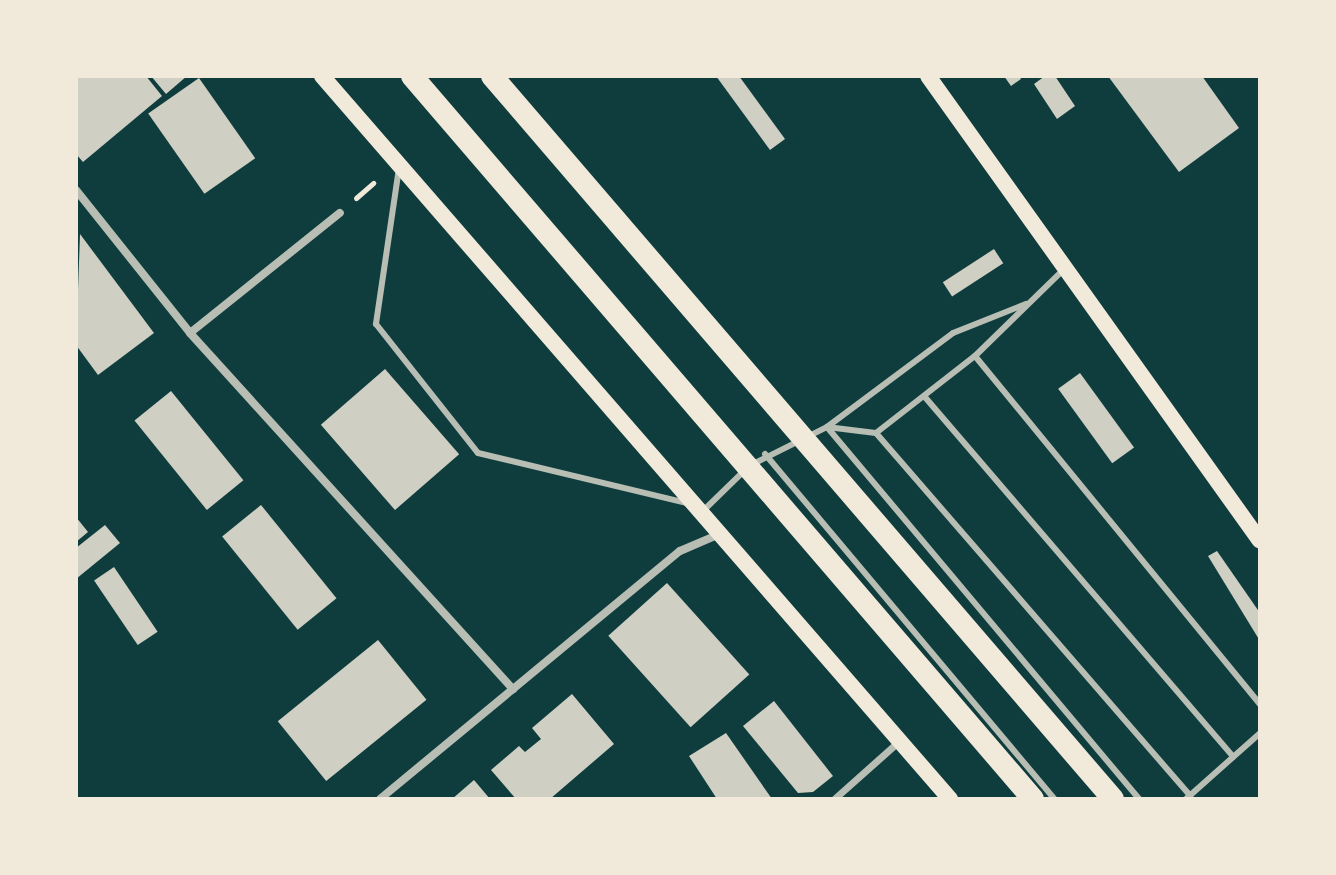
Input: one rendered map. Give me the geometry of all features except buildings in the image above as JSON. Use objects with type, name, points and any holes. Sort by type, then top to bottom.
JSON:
[{"type":"highway","points":[[412,76],[1033,799]]},
{"type":"highway","points":[[492,76],[1113,799]]},
{"type":"main road","points":[[322,76],[705,510],[950,799]]},
{"type":"main road","points":[[928,76],[1260,541]]},
{"type":"street","points":[[76,190],[190,333],[513,689]]},
{"type":"street","points":[[190,333],[340,213]]},
{"type":"street","points":[[380,799],[680,551],[724,532]]},
{"type":"street","points":[[834,799],[901,740]]},
{"type":"lane","points":[[400,164],[376,324],[478,453],[635,485],[705,510],[765,454],[827,427],[953,333],[1031,302]]},
{"type":"lane","points":[[876,433],[975,356],[1066,267]]},
{"type":"lane","points":[[975,356],[1260,704]]},
{"type":"lane","points":[[924,396],[1233,757]]},
{"type":"lane","points":[[827,427],[876,433],[1188,797],[1260,733]]},
{"type":"lane","points":[[827,427],[1139,799]]},
{"type":"lane","points":[[765,454],[1055,799]]},
{"type":"path","points":[[340,213],[379,177]]}]
